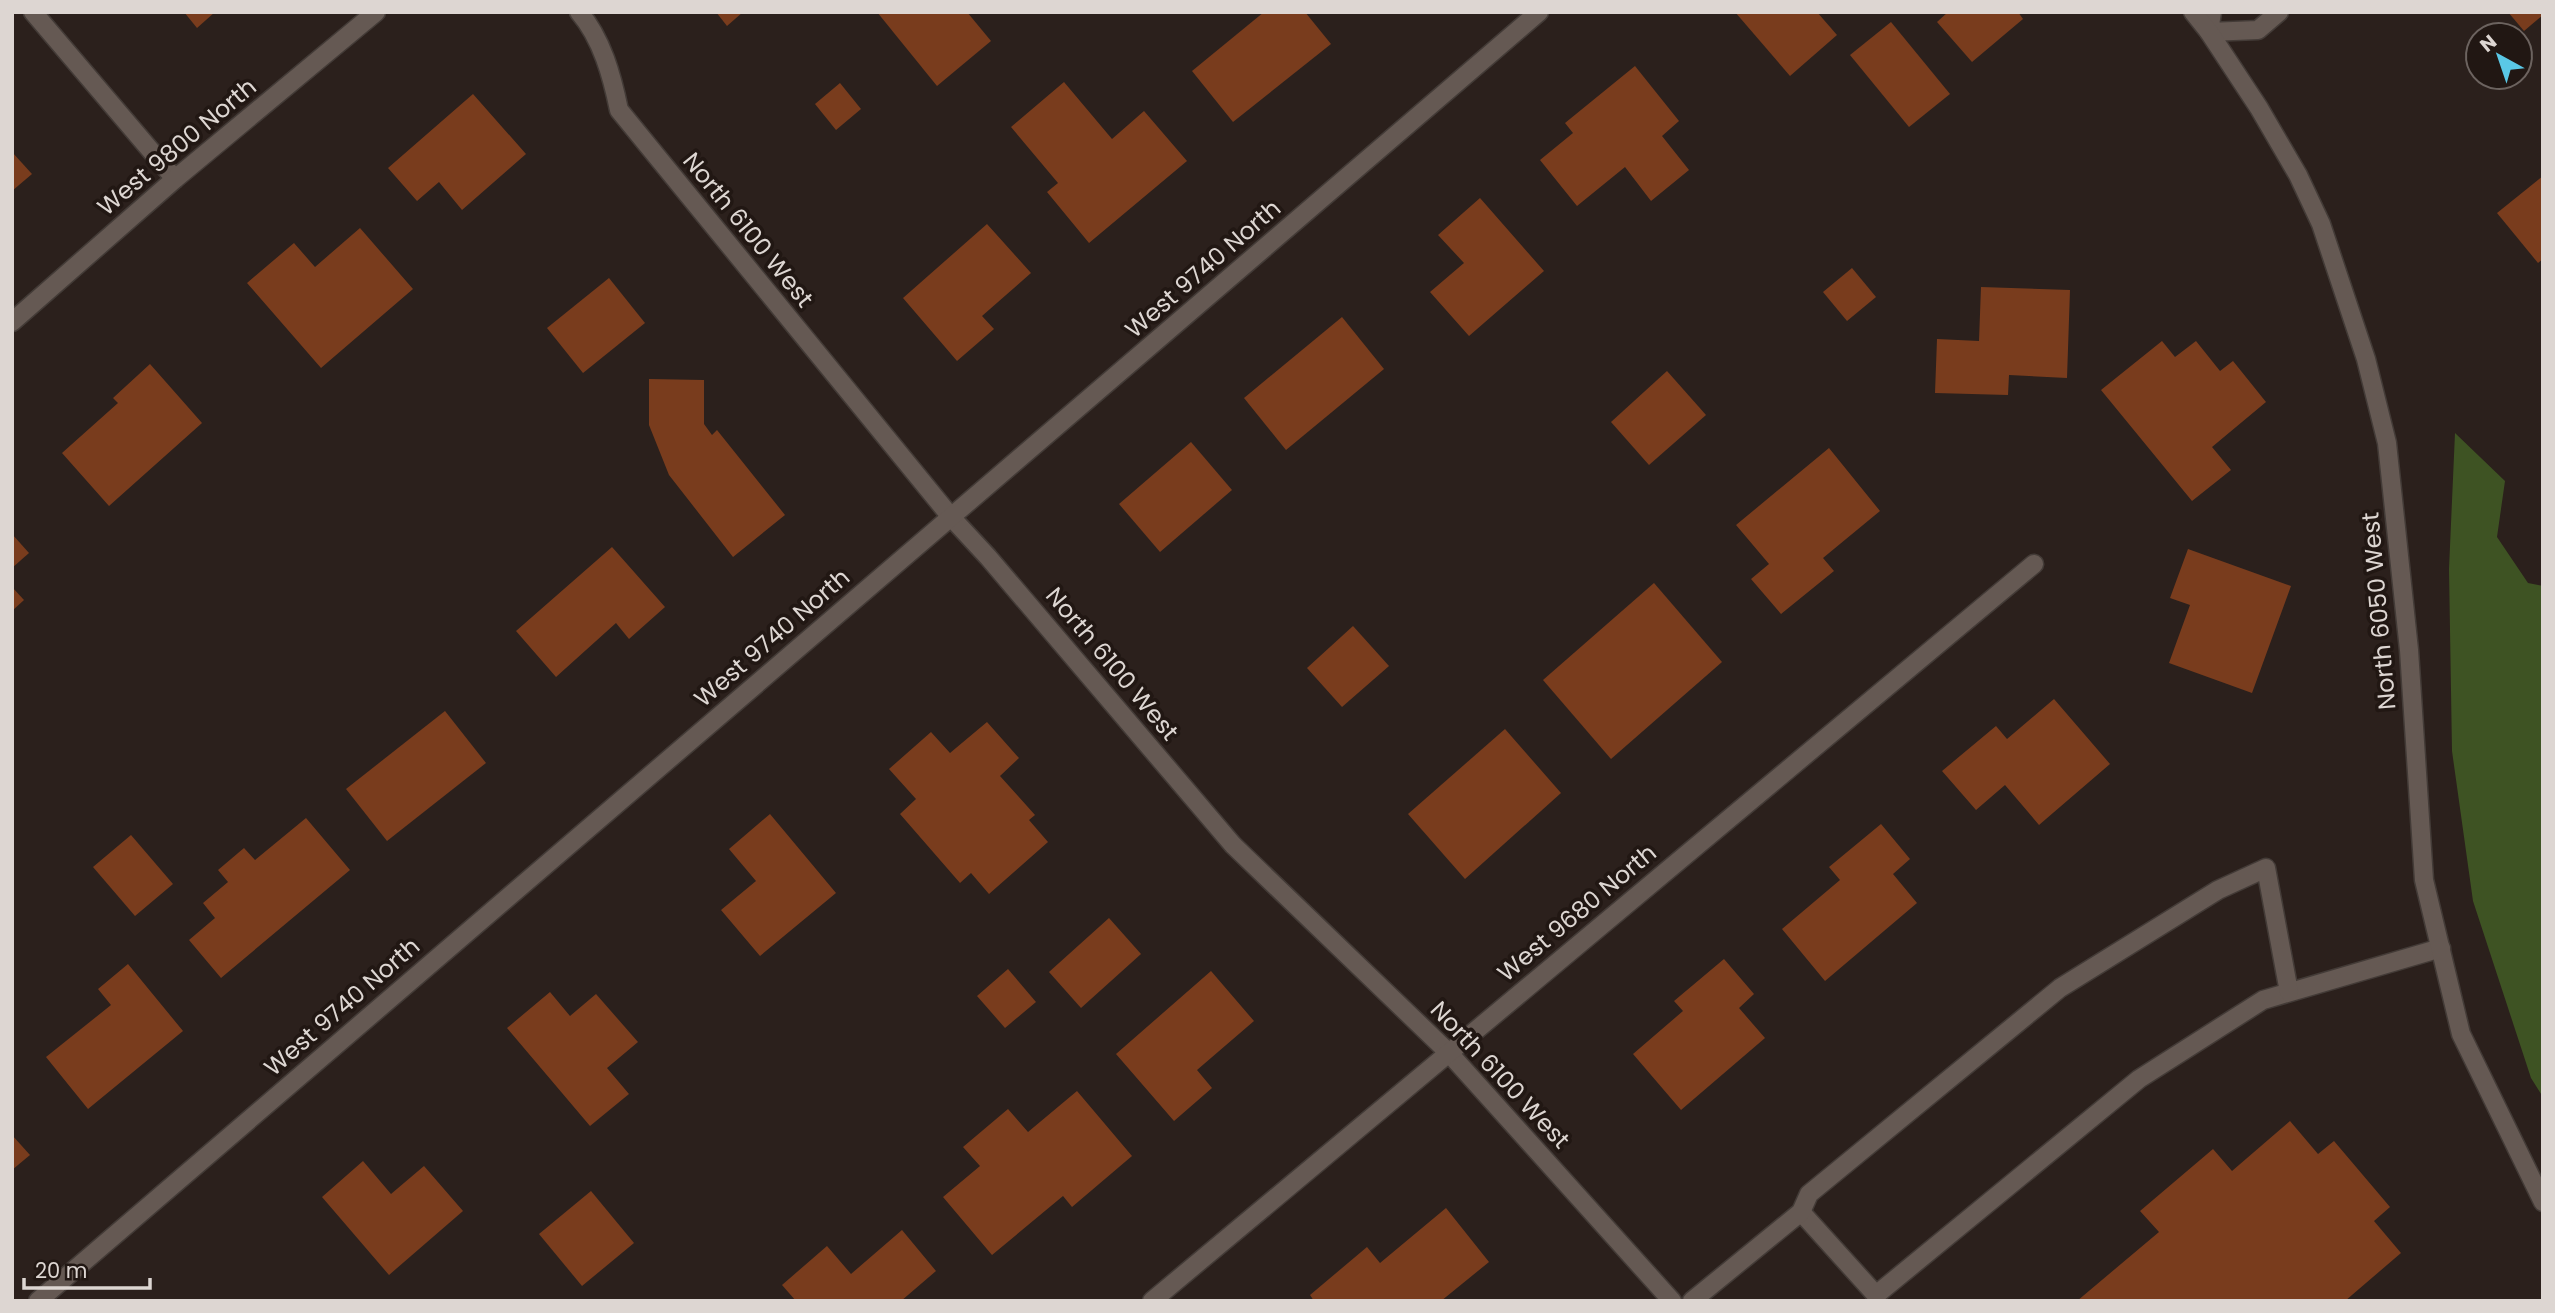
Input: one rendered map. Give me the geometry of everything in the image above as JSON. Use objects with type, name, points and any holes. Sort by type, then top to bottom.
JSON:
[{"type":"street","points":[[33,12],[175,178]]},
{"type":"street","name":"West 9800 North","points":[[12,322],[175,178],[376,12]]},
{"type":"street","name":"North 6100 West","points":[[579,12],[593,29],[614,85],[619,110],[951,517],[1233,845],[1449,1053],[1672,1301]]},
{"type":"street","name":"West 9740 North","points":[[38,1301],[1539,12]]},
{"type":"street","name":"North 6050 West","points":[[2193,12],[2266,119],[2310,199],[2321,224],[2366,359],[2387,443],[2409,650],[2424,880],[2461,1034],[2543,1202]]},
{"type":"street","points":[[2212,12],[2209,32],[2258,30],[2280,12]]},
{"type":"street","name":"West 9680 North","points":[[1152,1301],[2034,564]]},
{"type":"street","points":[[1692,1301],[1801,1212],[1809,1194],[2060,989],[2218,890],[2266,868],[2289,992]]},
{"type":"street","points":[[1801,1212],[1875,1299],[2139,1079],[2263,1000],[2441,948]]},
{"type":"green space","points":[[2455,433],[2505,481],[2497,537],[2528,583],[2543,586],[2543,1097],[2531,1078],[2473,901],[2452,751],[2449,569]]},
{"type":"building","points":[[184,12],[215,12],[197,28]]},
{"type":"building","points":[[716,12],[743,12],[727,26]]},
{"type":"building","points":[[877,12],[967,12],[991,41],[937,86]]},
{"type":"building","points":[[1264,12],[1305,12],[1331,44],[1233,122],[1192,71]]},
{"type":"building","points":[[1735,12],[1817,12],[1837,35],[1790,76]]},
{"type":"building","points":[[1948,12],[2018,12],[2023,19],[1972,62],[1937,22]]},
{"type":"building","points":[[2508,12],[2543,12],[2534,23],[2516,21]]},
{"type":"building","points":[[1891,22],[1950,94],[1909,127],[1850,55]]},
{"type":"building","points":[[1635,66],[1679,121],[1662,136],[1689,170],[1651,201],[1625,167],[1577,206],[1540,160],[1573,133],[1565,123]]},
{"type":"building","points":[[1064,82],[1112,139],[1144,111],[1187,161],[1089,243],[1047,192],[1058,183],[1011,127]]},
{"type":"building","points":[[840,83],[861,109],[836,130],[815,104]]},
{"type":"building","points":[[473,94],[526,154],[462,210],[439,182],[417,201],[388,168]]},
{"type":"building","points":[[12,152],[32,174],[12,191]]},
{"type":"building","points":[[2543,176],[2543,259],[2538,263],[2497,213]]},
{"type":"building","points":[[1480,198],[1544,271],[1469,336],[1430,292],[1464,263],[1438,235]]},
{"type":"building","points":[[987,224],[1031,273],[982,316],[994,329],[957,361],[903,298]]},
{"type":"building","points":[[360,228],[413,289],[321,368],[247,283],[294,243],[315,267]]},
{"type":"building","points":[[1852,268],[1876,297],[1847,321],[1823,292]]},
{"type":"building","points":[[609,278],[645,323],[583,373],[547,328]]},
{"type":"building","points":[[1981,287],[2070,290],[2067,378],[2009,375],[2008,395],[1935,393],[1937,339],[1979,341]]},
{"type":"building","points":[[1342,317],[1384,369],[1286,450],[1244,398]]},
{"type":"building","points":[[2162,341],[2175,357],[2196,341],[2220,371],[2233,361],[2266,402],[2212,447],[2231,470],[2192,501],[2101,390]]},
{"type":"building","points":[[150,364],[202,423],[109,506],[62,453],[118,403],[113,398]]},
{"type":"building","points":[[1667,371],[1706,415],[1649,465],[1611,422]]},
{"type":"building","points":[[649,379],[704,380],[704,424],[712,435],[717,430],[785,515],[733,557],[669,475],[649,425]]},
{"type":"building","points":[[1191,442],[1232,490],[1160,552],[1119,504]]},
{"type":"building","points":[[1829,448],[1880,511],[1823,558],[1834,571],[1781,614],[1751,579],[1769,564],[1736,525]]},
{"type":"building","points":[[12,534],[29,553],[12,568]]},
{"type":"building","points":[[612,547],[665,607],[629,639],[616,623],[556,677],[516,631]]},
{"type":"building","points":[[2188,549],[2291,586],[2252,693],[2169,663],[2190,605],[2170,598]]},
{"type":"building","points":[[1654,583],[1722,662],[1611,759],[1543,680]]},
{"type":"building","points":[[12,587],[24,600],[12,611]]},
{"type":"building","points":[[1353,626],[1389,666],[1342,707],[1307,668]]},
{"type":"building","points":[[2054,699],[2110,764],[2039,825],[2005,785],[1976,810],[1942,771],[1996,726],[2007,739]]},
{"type":"building","points":[[445,711],[486,763],[387,841],[346,789]]},
{"type":"building","points":[[987,722],[1019,758],[1000,776],[1035,815],[1029,820],[1048,842],[989,894],[971,873],[960,883],[900,814],[916,799],[889,769],[931,732],[950,753]]},
{"type":"building","points":[[1505,729],[1561,793],[1465,879],[1408,814]]},
{"type":"building","points":[[770,814],[836,893],[760,956],[721,910],[756,881],[729,849]]},
{"type":"building","points":[[306,818],[350,870],[221,978],[189,940],[215,918],[203,903],[228,882],[218,870],[244,848],[255,860]]},
{"type":"building","points":[[1881,824],[1910,859],[1893,874],[1917,903],[1825,981],[1782,929],[1840,880],[1829,867]]},
{"type":"building","points":[[131,835],[173,884],[135,916],[93,867]]},
{"type":"building","points":[[1109,918],[1141,954],[1081,1008],[1049,972]]},
{"type":"building","points":[[1724,959],[1754,994],[1739,1008],[1765,1038],[1681,1110],[1633,1054],[1683,1011],[1674,1001]]},
{"type":"building","points":[[128,964],[183,1031],[88,1109],[46,1057],[111,1005],[98,989]]},
{"type":"building","points":[[1008,969],[1036,1002],[1005,1028],[977,996]]},
{"type":"building","points":[[1211,971],[1254,1021],[1197,1070],[1212,1088],[1174,1121],[1116,1054]]},
{"type":"building","points":[[550,992],[570,1016],[596,994],[638,1042],[607,1068],[629,1094],[590,1126],[507,1028]]},
{"type":"building","points":[[1077,1091],[1132,1156],[1072,1207],[1063,1196],[992,1255],[943,1197],[980,1166],[963,1147],[1008,1109],[1028,1132]]},
{"type":"building","points":[[2290,1121],[2318,1154],[2334,1141],[2390,1207],[2374,1221],[2401,1253],[2345,1301],[2077,1301],[2159,1232],[2140,1211],[2213,1149],[2232,1171]]},
{"type":"building","points":[[12,1135],[30,1155],[12,1170]]},
{"type":"building","points":[[363,1161],[391,1194],[424,1166],[463,1211],[389,1275],[322,1197]]},
{"type":"building","points":[[591,1191],[634,1243],[582,1286],[539,1234]]},
{"type":"building","points":[[1446,1208],[1489,1262],[1441,1301],[1314,1301],[1310,1295],[1367,1247],[1380,1263]]},
{"type":"building","points":[[902,1230],[936,1271],[901,1301],[796,1301],[782,1285],[827,1246],[851,1274]]}]
